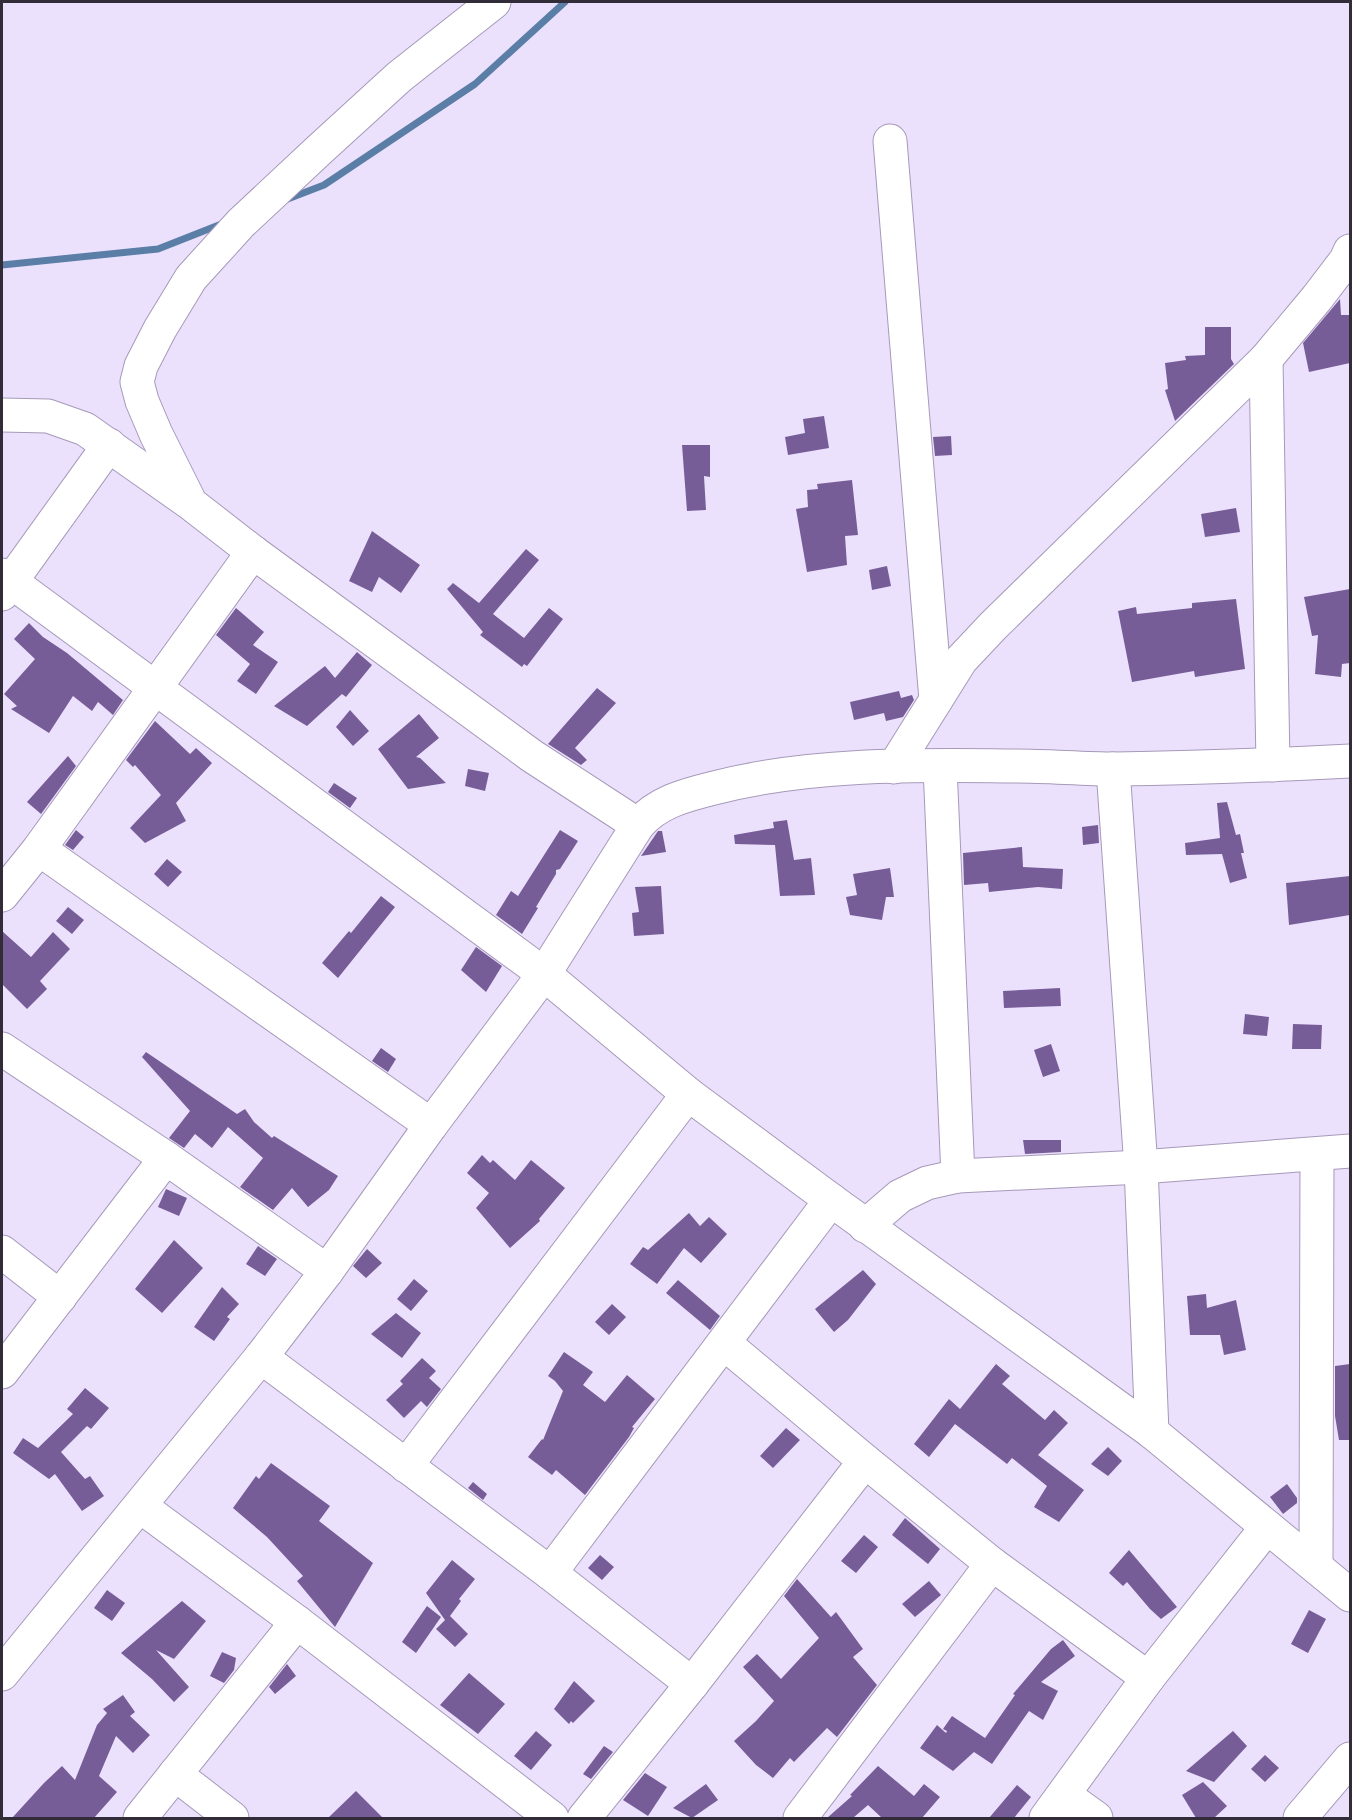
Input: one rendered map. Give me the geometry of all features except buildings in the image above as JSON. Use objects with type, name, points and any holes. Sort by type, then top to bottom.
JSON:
[{"type":"street","points":[[190,503],[156,434],[142,401],[137,382],[146,357],[191,278],[241,223],[399,77],[494,2]]},
{"type":"street","points":[[890,141],[936,700]]},
{"type":"street","points":[[894,767],[961,660],[1266,359],[1317,298],[1346,260],[1350,251]]},
{"type":"street","points":[[1266,359],[1273,765]]},
{"type":"street","points":[[2,415],[48,416],[86,429],[190,503],[253,552],[532,756],[638,825]]},
{"type":"street","points":[[109,445],[5,584],[154,688],[544,974],[688,1094],[866,1226],[1152,1432],[1350,1595]]},
{"type":"street","points":[[2,895],[39,849],[253,552]]},
{"type":"street","points":[[2,1674],[261,1358],[327,1271],[431,1125],[544,974],[647,814],[659,806],[691,794],[754,778],[828,769],[1015,766],[1113,769],[1350,761]]},
{"type":"street","points":[[940,766],[958,1176]]},
{"type":"street","points":[[1113,769],[1141,1167],[1152,1432]]},
{"type":"street","points":[[39,849],[431,1125]]},
{"type":"street","points":[[2,1049],[166,1158],[327,1271]]},
{"type":"street","points":[[406,1466],[688,1094]]},
{"type":"street","points":[[866,1226],[900,1196],[927,1183],[958,1176],[1141,1167],[1350,1151]]},
{"type":"street","points":[[1316,1566],[1317,1154]]},
{"type":"street","points":[[2,1372],[166,1158]]},
{"type":"street","points":[[550,1573],[831,1200]]},
{"type":"street","points":[[2,1252],[60,1297]]},
{"type":"street","points":[[724,1343],[992,1564],[1148,1678]]},
{"type":"street","points":[[261,1358],[550,1573],[692,1684]]},
{"type":"street","points":[[585,1818],[865,1461]]},
{"type":"street","points":[[141,1506],[297,1622],[552,1818]]},
{"type":"street","points":[[1096,1818],[1055,1807],[1148,1678],[1267,1527]]},
{"type":"street","points":[[800,1818],[992,1564]]},
{"type":"street","points":[[140,1818],[297,1622]]},
{"type":"street","points":[[1300,1818],[1350,1759]]},
{"type":"street","points":[[175,1774],[232,1818]]},
{"type":"waterway","points":[[285,200],[324,185],[475,84],[565,2]]},
{"type":"waterway","points":[[2,265],[158,249],[224,223]]}]
